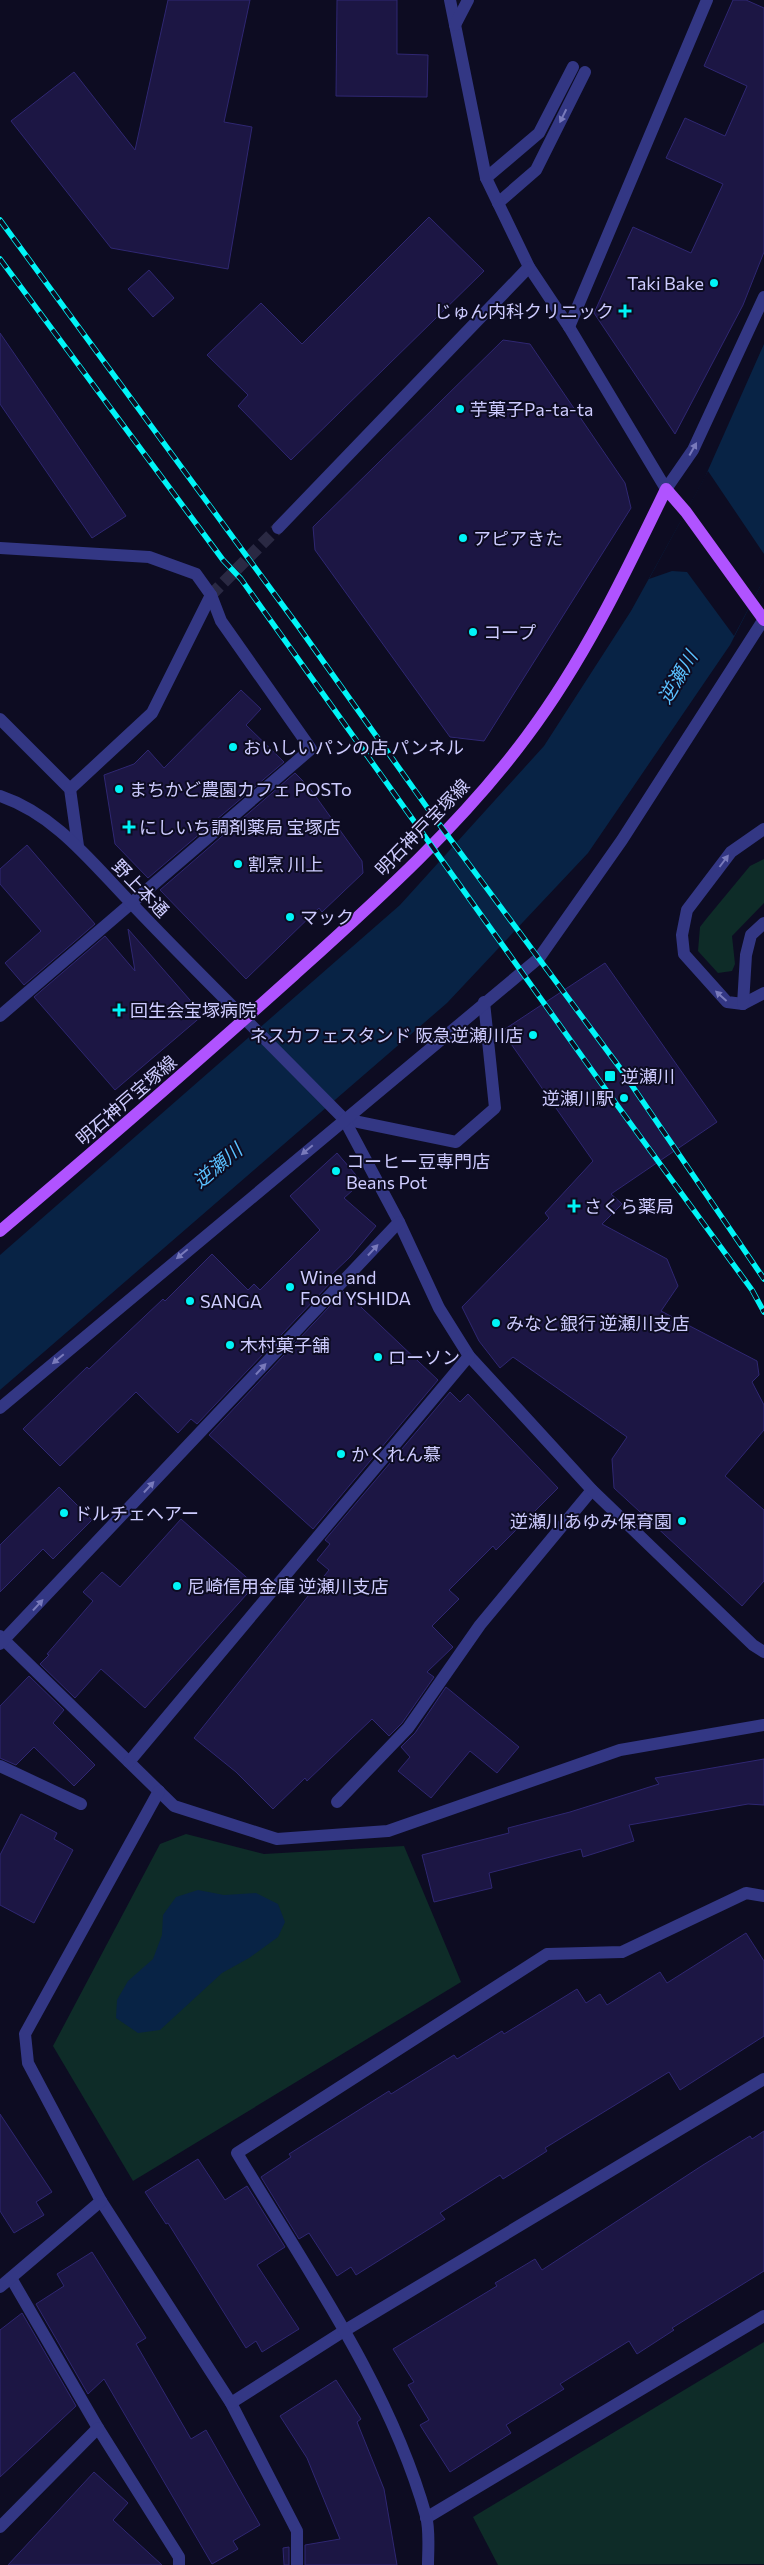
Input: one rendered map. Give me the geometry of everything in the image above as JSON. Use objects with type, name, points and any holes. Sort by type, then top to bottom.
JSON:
[{"type":"main road","points":[[666,489],[686,512],[764,620]]},
{"type":"main road","name":"明石神戸宝塚線","points":[[0,1231],[170,1087],[366,910],[420,858],[498,774],[533,728],[596,629],[666,489]]},
{"type":"street","points":[[450,0],[486,178],[529,267],[569,327],[666,489],[693,450],[764,297]]},
{"type":"street","points":[[455,25],[468,0]]},
{"type":"street","points":[[569,327],[707,0]]},
{"type":"street","points":[[486,178],[539,134],[573,67]]},
{"type":"street","points":[[498,203],[536,170],[585,72]]},
{"type":"street","points":[[278,528],[529,267]]},
{"type":"street","points":[[0,548],[150,557],[196,574],[212,595],[220,621],[311,749],[0,1016]]},
{"type":"street","points":[[70,789],[152,713],[212,595]]},
{"type":"street","points":[[0,1408],[344,1118],[539,958],[622,840],[764,620]]},
{"type":"street","points":[[0,719],[70,789],[78,846]]},
{"type":"street","name":"野上本通","points":[[0,796],[34,811],[78,846],[256,1031],[344,1118],[399,1222],[439,1308],[469,1356],[592,1490],[753,1645],[764,1652]]},
{"type":"street","points":[[764,829],[730,852],[687,910],[682,935],[684,954],[717,994],[728,1002],[743,1004],[764,993]]},
{"type":"street","points":[[743,1004],[746,955],[751,935],[764,923]]},
{"type":"street","points":[[344,1118],[456,1142],[495,1108],[484,1002]]},
{"type":"street","points":[[399,1222],[1,1640],[174,1806],[276,1839],[388,1832],[620,1750],[764,1725]]},
{"type":"street","points":[[129,1762],[469,1356]]},
{"type":"street","points":[[337,1802],[408,1728],[480,1625],[592,1490]]},
{"type":"street","points":[[0,1766],[81,1804]]},
{"type":"street","points":[[159,1791],[25,2034],[28,2063],[101,2201],[231,2403],[297,2531],[297,2565]]},
{"type":"street","points":[[428,2565],[426,2518],[392,2418],[344,2331],[237,2152],[547,1954],[622,1952],[746,1893],[764,1896]]},
{"type":"street","points":[[231,2403],[344,2331],[764,2079]]},
{"type":"street","points":[[0,2287],[101,2201]]},
{"type":"street","points":[[11,2278],[98,2428],[179,2557],[179,2565]]},
{"type":"street","points":[[426,2518],[764,2316]]},
{"type":"street","points":[[0,2528],[98,2428]]},
{"type":"green space","points":[[764,859],[764,903],[732,936],[735,964],[732,971],[718,973],[698,951],[700,927],[750,866]]},
{"type":"green space","points":[[186,1834],[264,1854],[404,1846],[461,1982],[133,2181],[53,2046],[160,1844]]},
{"type":"green space","points":[[764,2342],[764,2564],[498,2565],[473,2517]]},
{"type":"water","points":[[764,344],[764,579],[730,645],[588,853],[447,1003],[0,1390],[0,1255],[400,905],[544,746],[631,611],[705,477]]},
{"type":"water","points":[[198,1890],[224,1895],[256,1893],[278,1904],[285,1922],[278,1937],[249,1958],[222,1973],[160,2030],[138,2033],[116,2018],[117,2000],[128,1981],[153,1959],[162,1935],[163,1915],[176,1897]]},
{"type":"pier","points":[[708,471],[764,554],[764,579],[734,636],[687,572],[672,571],[649,579]]},
{"type":"building","points":[[168,0],[250,0],[224,122],[252,127],[228,269],[111,248],[11,121],[74,72],[135,150]]},
{"type":"building","points":[[337,0],[397,0],[397,54],[428,55],[427,97],[336,96]]},
{"type":"building","points":[[733,0],[746,0],[764,8],[764,252],[743,305],[675,434],[594,313],[633,227],[691,253],[723,184],[666,158],[685,118],[725,136],[747,86],[704,66]]},
{"type":"building","points":[[429,217],[484,271],[291,460],[238,406],[248,395],[207,355],[261,303],[302,344]]},
{"type":"building","points":[[149,270],[174,298],[153,317],[128,289]]},
{"type":"building","points":[[0,333],[126,516],[92,538],[0,404]]},
{"type":"building","name":"アピアきた","points":[[503,340],[530,344],[625,483],[631,508],[484,741],[450,737],[315,550],[313,527]]},
{"type":"building","points":[[241,690],[261,709],[246,725],[284,762],[148,878],[115,844],[104,775],[134,764],[148,750],[164,768]]},
{"type":"building","points":[[295,773],[309,787],[362,861],[363,873],[322,912],[319,908],[246,979],[160,890]]},
{"type":"building","points":[[27,845],[95,924],[24,985],[5,963],[41,931],[0,884],[0,869]]},
{"type":"building","points":[[128,929],[203,1015],[115,1090],[34,997],[105,936],[135,971]]},
{"type":"building","points":[[605,963],[717,1122],[611,1194],[622,1204],[602,1224],[667,1259],[678,1286],[661,1311],[757,1361],[759,1375],[752,1382],[764,1405],[764,1430],[725,1476],[764,1510],[764,1581],[742,1606],[614,1488],[612,1459],[627,1437],[513,1357],[500,1368],[479,1341],[462,1307],[549,1218],[545,1213],[593,1161],[502,1031]]},
{"type":"building","points":[[337,1153],[362,1182],[344,1198],[376,1226],[350,1257],[329,1277],[333,1280],[197,1424],[191,1419],[178,1433],[136,1392],[60,1466],[23,1429],[87,1367],[89,1369],[163,1299],[165,1301],[212,1254],[248,1290],[254,1284],[260,1290],[320,1230],[290,1196]]},
{"type":"building","points":[[344,1291],[438,1380],[313,1529],[209,1435]]},
{"type":"building","points":[[450,1392],[460,1402],[468,1394],[558,1488],[496,1550],[493,1546],[449,1590],[459,1599],[432,1626],[453,1647],[427,1672],[434,1677],[402,1723],[389,1736],[372,1719],[307,1781],[305,1778],[273,1809],[236,1772],[194,1738],[329,1570],[317,1560],[330,1544],[325,1540]]},
{"type":"building","points":[[59,1487],[92,1520],[53,1559],[43,1549],[0,1592],[0,1545]]},
{"type":"building","points":[[181,1519],[255,1585],[145,1708],[101,1669],[75,1698],[40,1664],[93,1601],[83,1592],[102,1572],[120,1587]]},
{"type":"building","points":[[29,1676],[64,1710],[53,1723],[95,1765],[74,1786],[34,1747],[16,1765],[0,1758],[0,1706]]},
{"type":"building","points":[[446,1687],[519,1747],[497,1773],[470,1751],[431,1798],[398,1771],[410,1757],[401,1747],[415,1733]]},
{"type":"building","points":[[764,1759],[764,1805],[748,1804],[629,1825],[634,1841],[583,1857],[581,1849],[489,1873],[492,1888],[434,1902],[422,1855],[509,1833],[508,1828],[570,1812],[659,1784],[655,1778]]},
{"type":"building","points":[[21,1814],[57,1833],[54,1839],[73,1850],[34,1923],[0,1905],[0,1855]]},
{"type":"building","points":[[746,1933],[764,1961],[764,2036],[680,2090],[669,2072],[545,2148],[547,2151],[503,2179],[500,2175],[440,2213],[445,2219],[356,2275],[351,2267],[337,2276],[309,2233],[299,2239],[261,2177],[291,2157],[289,2154],[389,2091],[391,2094],[454,2055],[457,2059],[502,2031],[504,2034],[577,1989],[586,2003],[600,1994],[607,2005],[660,1972],[667,1983]]},
{"type":"building","points":[[0,2114],[52,2192],[36,2202],[44,2215],[14,2233],[0,2211]]},
{"type":"building","points":[[764,2131],[764,2271],[672,2328],[674,2330],[637,2354],[629,2341],[560,2384],[564,2389],[506,2425],[511,2433],[450,2472],[420,2425],[429,2420],[408,2385],[414,2382],[393,2349],[497,2286],[495,2283],[535,2259],[542,2270],[703,2165],[750,2136],[752,2139]]},
{"type":"building","points":[[198,2159],[225,2200],[247,2186],[285,2247],[257,2265],[299,2329],[262,2352],[256,2341],[246,2348],[168,2223],[166,2224],[145,2192]]},
{"type":"building","points":[[92,2252],[146,2338],[136,2344],[191,2439],[206,2430],[260,2525],[233,2541],[238,2549],[212,2564],[104,2379],[88,2394],[36,2304],[64,2286],[57,2274]]},
{"type":"building","points":[[22,2313],[76,2406],[0,2477],[0,2330]]},
{"type":"building","points":[[336,2380],[361,2419],[357,2422],[384,2489],[397,2565],[305,2565],[305,2545],[340,2539],[307,2458],[280,2416]]},
{"type":"building","points":[[94,2472],[128,2503],[113,2520],[162,2565],[8,2565]]},
{"type":"building","points":[[289,2547],[289,2565],[284,2565],[283,2548]]},
{"type":"tunnel","points":[[211,595],[278,528]]},
{"type":"railway","points":[[0,220],[298,626],[431,813],[620,1068],[764,1279]]},
{"type":"railway","points":[[0,259],[223,560],[241,579],[601,1083],[752,1290],[764,1312]]},
{"type":"place","name":"Taki Bake","points":[[714,283]]},
{"type":"place","name":"じゅん内科クリニック","points":[[625,311]]},
{"type":"place","name":"芋菓子Pa-ta-ta","points":[[460,409]]},
{"type":"place","name":"アピアきた","points":[[463,538]]},
{"type":"place","name":"コープ","points":[[473,632]]},
{"type":"place","name":"おいしいパンの店 パンネル","points":[[233,747]]},
{"type":"place","name":"まちかど農園カフェ POSTo","points":[[119,789]]},
{"type":"place","name":"にしいち調剤薬局 宝塚店","points":[[129,827]]},
{"type":"place","name":"割烹 川上","points":[[238,864]]},
{"type":"place","name":"マック","points":[[290,917]]},
{"type":"place","name":"回生会宝塚病院","points":[[119,1010]]},
{"type":"place","name":"ネスカフェスタンド 阪急逆瀬川店","points":[[533,1035]]},
{"type":"place","name":"逆瀬川","points":[[610,1076]]},
{"type":"place","name":"逆瀬川駅","points":[[624,1098]]},
{"type":"place","name":"コーヒー豆専門店 Beans Pot","points":[[336,1171]]},
{"type":"place","name":"さくら薬局","points":[[574,1206]]},
{"type":"place","name":"Wine and Food YSHIDA","points":[[290,1287]]},
{"type":"place","name":"SANGA","points":[[190,1301]]},
{"type":"place","name":"みなと銀行 逆瀬川支店","points":[[496,1323]]},
{"type":"place","name":"木村菓子舗","points":[[230,1345]]},
{"type":"place","name":"ローソン","points":[[378,1357]]},
{"type":"place","name":"かくれん慕","points":[[341,1454]]},
{"type":"place","name":"ドルチェヘアー","points":[[64,1513]]},
{"type":"place","name":"逆瀬川あゆみ保育園","points":[[682,1521]]},
{"type":"place","name":"尼崎信用金庫 逆瀬川支店","points":[[177,1586]]}]
